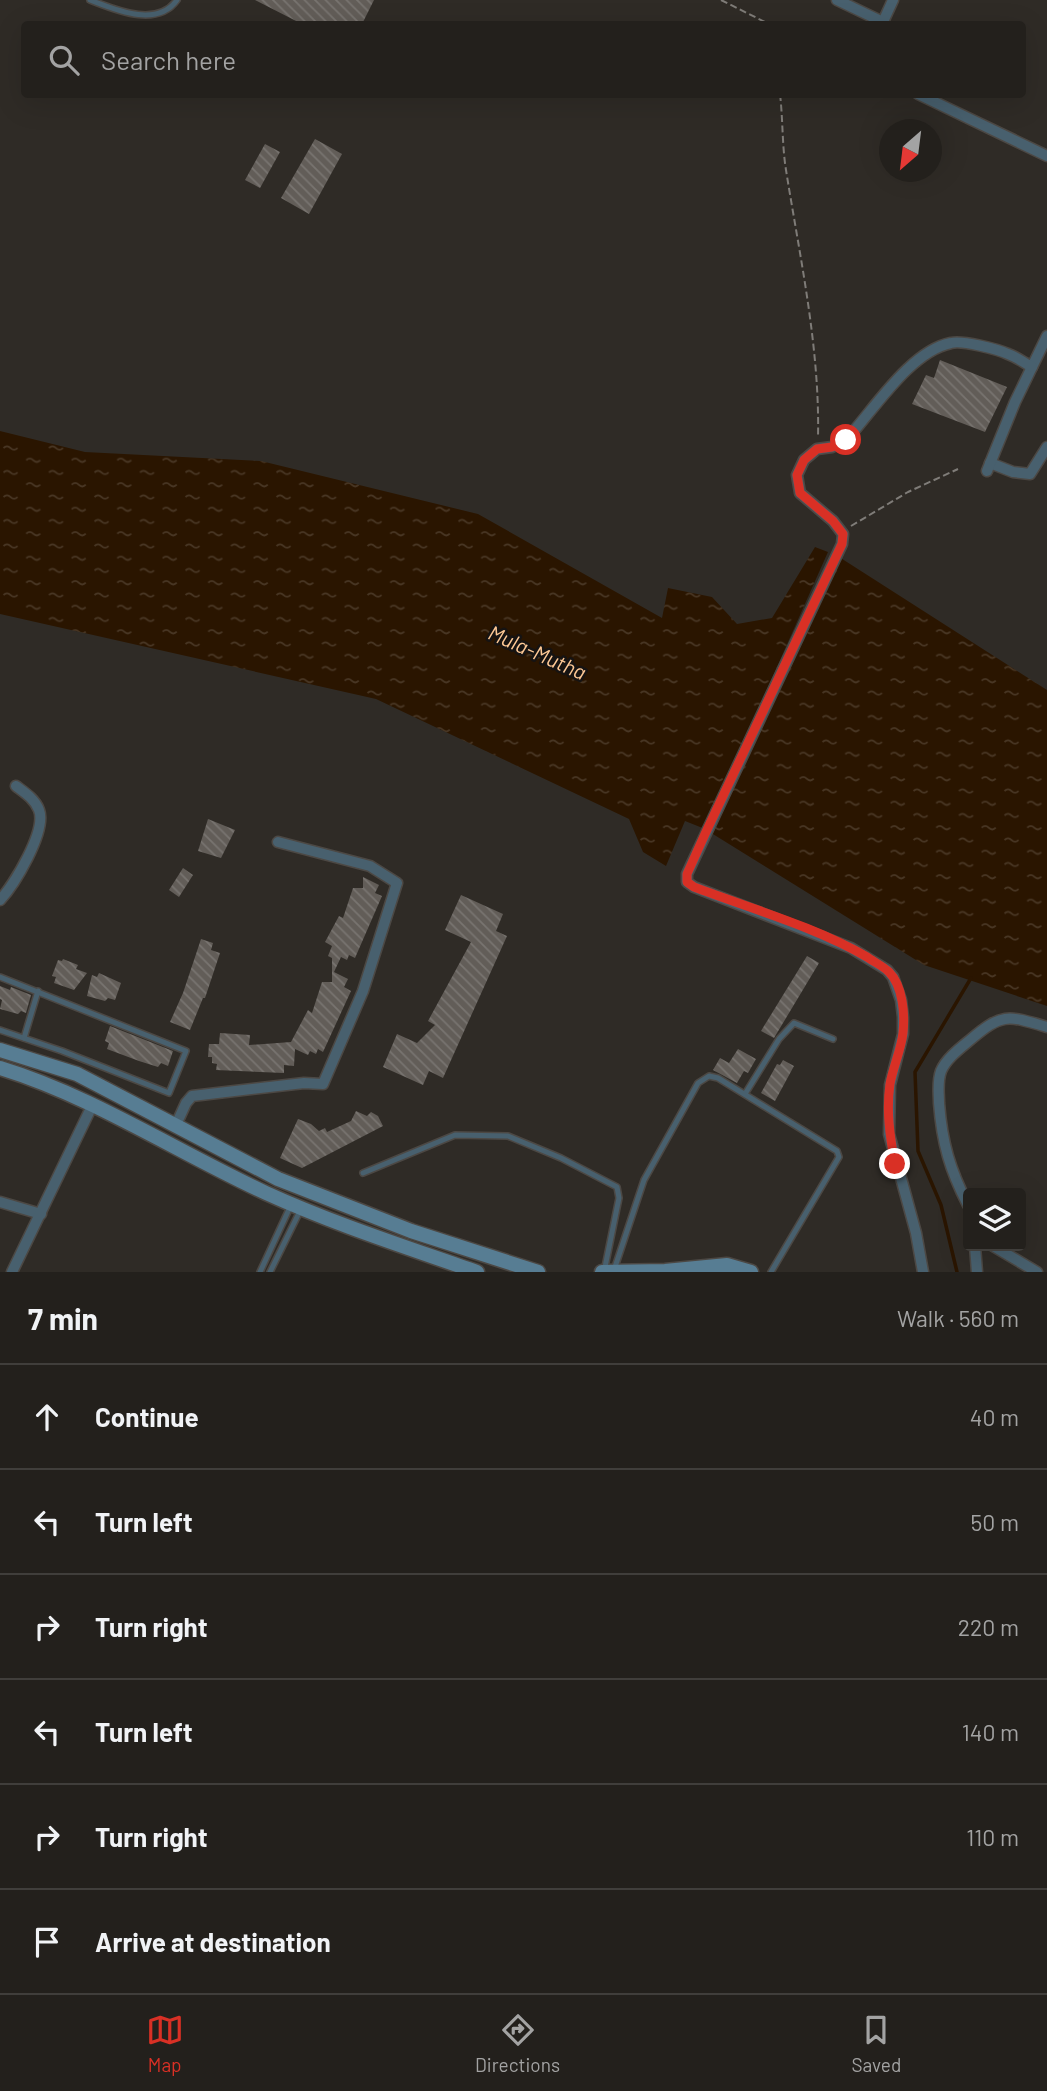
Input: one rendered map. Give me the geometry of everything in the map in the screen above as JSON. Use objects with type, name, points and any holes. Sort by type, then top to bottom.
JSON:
[{"type":"main road","points":[[0,1050],[77,1074],[268,1174],[411,1231],[538,1272]]},
{"type":"main road","points":[[0,1068],[92,1106],[297,1206],[477,1272]]},
{"type":"main road","points":[[342,1223],[348,1206]]},
{"type":"main road","points":[[607,1271],[665,1271],[727,1265],[751,1272]]},
{"type":"street","points":[[837,0],[879,21]]},
{"type":"street","points":[[884,21],[893,0]]},
{"type":"street","points":[[926,98],[1047,156]]},
{"type":"street","points":[[1047,336],[988,467],[1030,474],[1047,447]]},
{"type":"street","points":[[923,1272],[916,1233],[889,1134],[890,1085],[903,1026],[901,1000],[893,977],[887,970],[851,948],[694,887],[687,882],[687,874],[838,553],[843,534],[833,521],[800,493],[797,485],[797,475],[804,460],[817,449],[832,447],[846,440],[908,367],[931,351],[951,342],[1008,353],[1032,367]]},
{"type":"street","points":[[0,900],[12,886],[41,821],[39,809],[31,798],[16,786]]},
{"type":"street","points":[[175,1127],[192,1096],[304,1083],[323,1084],[363,991],[397,883],[370,866],[278,842]]},
{"type":"street","points":[[963,1194],[944,1147],[938,1084],[941,1071],[949,1059],[989,1024],[1003,1018],[1017,1018],[1047,1027]]},
{"type":"street","points":[[12,1272],[92,1106]]},
{"type":"street","points":[[0,1202],[41,1214]]},
{"type":"street","points":[[975,1251],[977,1272]]},
{"type":"street","points":[[1001,1251],[1037,1272]]},
{"type":"lane","points":[[90,0],[141,15],[160,14],[177,0]]},
{"type":"lane","points":[[0,977],[186,1051],[169,1093],[0,1030]]},
{"type":"lane","points":[[24,1038],[38,991]]},
{"type":"lane","points":[[745,1094],[779,1039],[794,1023],[833,1039]]},
{"type":"lane","points":[[56,1068],[62,1051]]},
{"type":"lane","points":[[607,1271],[644,1180],[698,1083],[709,1076],[718,1078],[837,1151],[838,1157],[771,1272]]},
{"type":"lane","points":[[363,1173],[455,1135],[508,1136],[617,1187],[619,1198],[607,1271]]},
{"type":"lane","points":[[260,1272],[297,1206]]},
{"type":"lane","points":[[270,1272],[297,1206]]},
{"type":"path","points":[[721,0],[762,21]]},
{"type":"path","points":[[780,98],[786,166],[813,348],[817,393],[817,449]]},
{"type":"path","points":[[843,534],[861,518],[958,469]]},
{"type":"water","name":"Mula-Mutha","points":[[0,431],[85,452],[261,461],[478,514],[662,618],[668,588],[712,597],[737,624],[772,618],[815,547],[828,552],[705,829],[685,821],[666,866],[643,852],[629,819],[376,699],[0,614]]},
{"type":"water","points":[[836,555],[1047,690],[1047,1006],[924,965],[708,831]]},
{"type":"building","points":[[255,0],[374,0],[364,21],[296,21]]},
{"type":"building","points":[[315,139],[342,154],[309,214],[281,198]]},
{"type":"building","points":[[265,144],[280,152],[260,188],[245,180]]},
{"type":"building","points":[[940,360],[1007,387],[985,432],[912,404],[926,375],[934,378]]},
{"type":"building","points":[[208,819],[235,830],[221,858],[198,851]]},
{"type":"building","points":[[183,868],[193,875],[179,897],[169,890]]},
{"type":"building","points":[[363,877],[379,885],[375,893],[382,896],[355,958],[349,955],[347,960],[341,957],[334,972],[348,979],[344,987],[351,991],[323,1052],[318,1049],[316,1054],[310,1051],[308,1055],[295,1049],[294,1066],[284,1065],[284,1073],[216,1070],[217,1064],[212,1063],[212,1057],[208,1057],[209,1044],[219,1044],[220,1033],[250,1035],[249,1045],[291,1042],[308,1010],[312,1013],[322,982],[332,982],[332,958],[328,956],[332,946],[325,942],[339,916],[343,918],[353,888],[363,888]]},
{"type":"building","points":[[461,895],[503,914],[496,931],[507,936],[443,1078],[429,1071],[423,1085],[383,1067],[397,1034],[417,1043],[435,1025],[428,1021],[471,942],[445,930]]},
{"type":"building","points":[[201,939],[213,943],[211,950],[220,953],[205,998],[190,1030],[170,1022]]},
{"type":"building","points":[[807,956],[819,963],[774,1038],[761,1031]]},
{"type":"building","points":[[63,959],[78,965],[76,969],[87,973],[74,990],[54,983],[56,977],[52,976],[58,960]]},
{"type":"building","points":[[99,973],[121,983],[115,1000],[108,998],[105,1001],[87,996],[92,975],[97,977]]},
{"type":"building","points":[[0,986],[10,990],[11,987],[31,995],[26,1013],[21,1011],[18,1014],[0,1009]]},
{"type":"building","points":[[110,1026],[173,1051],[168,1066],[161,1063],[158,1067],[107,1049],[109,1043],[105,1041]]},
{"type":"building","points":[[738,1049],[756,1059],[748,1073],[744,1071],[737,1083],[713,1070],[720,1058],[729,1063]]},
{"type":"building","points":[[783,1060],[794,1066],[775,1101],[761,1093],[777,1064],[780,1065]]},
{"type":"building","points":[[356,1111],[367,1116],[371,1112],[378,1116],[383,1126],[302,1168],[280,1158],[298,1119],[311,1124],[319,1131],[325,1128],[327,1132],[351,1121]]},
{"type":"waterway","points":[[957,1272],[941,1205],[918,1151],[915,1072],[971,978]]},
{"type":"route","points":[[846,440],[832,447],[817,449],[804,460],[797,475],[800,493],[833,521],[843,534],[842,544],[705,834],[687,874],[687,882],[851,948],[887,970],[893,977],[898,988],[903,1017],[903,1034],[890,1085],[888,1107],[889,1134],[895,1164]]}]
